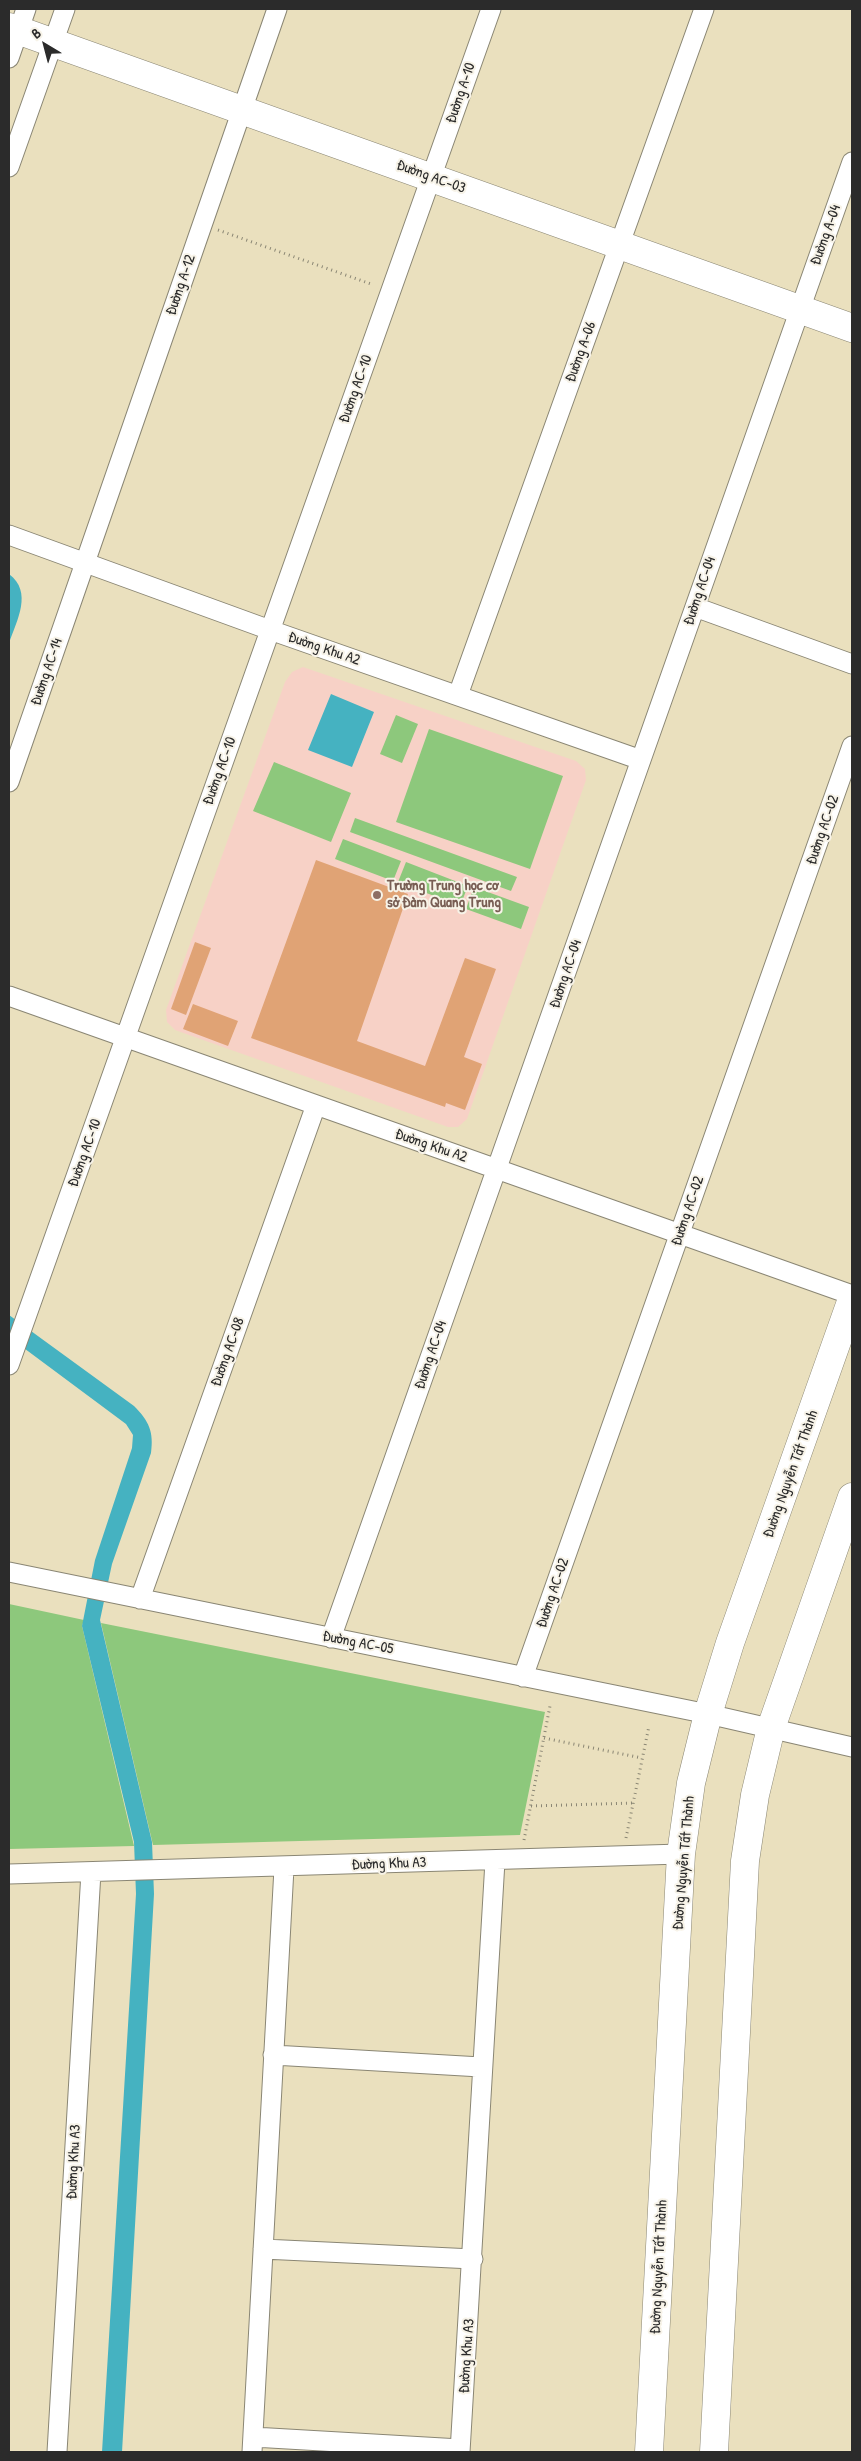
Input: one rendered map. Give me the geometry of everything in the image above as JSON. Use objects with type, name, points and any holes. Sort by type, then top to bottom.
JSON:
[{"type":"main road","name":"Đường AC-03","points":[[18,22],[53,43],[852,328]]},
{"type":"main road","name":"Đường Nguyễn Tất Thành","points":[[648,2452],[681,1854],[691,1784],[708,1714],[730,1643],[852,1300]]},
{"type":"main road","points":[[714,2452],[745,1861],[754,1795],[771,1728],[792,1664],[852,1497]]},
{"type":"street","points":[[9,167],[65,9]]},
{"type":"street","name":"Đường A-12","points":[[85,562],[277,9]]},
{"type":"street","name":"Đường A-10","points":[[431,177],[490,9]]},
{"type":"street","name":"Đường A-06","points":[[458,695],[704,9]]},
{"type":"street","points":[[9,58],[18,22]]},
{"type":"street","name":"Đường A-04","points":[[800,309],[852,162]]},
{"type":"street","name":"Đường AC-10","points":[[12,1358],[431,177]]},
{"type":"street","name":"Đường AC-04","points":[[331,1638],[800,309]]},
{"type":"street","name":"Đường Khu A2","points":[[9,535],[270,630],[641,760]]},
{"type":"street","name":"Đường AC-14","points":[[9,782],[85,562]]},
{"type":"street","points":[[695,607],[852,664]]},
{"type":"street","name":"Đường AC-02","points":[[523,1677],[852,746]]},
{"type":"street","name":"Đường Khu A2","points":[[9,996],[852,1296]]},
{"type":"street","name":"Đường AC-08","points":[[140,1599],[316,1105]]},
{"type":"street","name":"Đường AC-05","points":[[9,1572],[708,1714],[852,1747]]},
{"type":"street","name":"Đường Khu A3","points":[[9,1874],[284,1868],[681,1854]]},
{"type":"street","name":"Đường Khu A3","points":[[460,2451],[473,2260],[481,2067],[495,1861]]},
{"type":"street","points":[[284,1868],[252,2444],[460,2451]]},
{"type":"street","name":"Đường Khu A3","points":[[57,2452],[91,1872]]},
{"type":"street","points":[[274,2055],[481,2067]]},
{"type":"street","points":[[263,2249],[473,2260]]},
{"type":"path","points":[[217,230],[371,284]]},
{"type":"path","points":[[524,1842],[550,1706]]},
{"type":"path","points":[[626,1839],[649,1726]]},
{"type":"path","points":[[544,1738],[642,1758]]},
{"type":"path","points":[[531,1806],[634,1803]]},
{"type":"shaded area","name":"Trường Trung học cơ sở Đàm Quang Trung","points":[[303,667],[576,761],[585,769],[586,780],[467,1119],[458,1127],[448,1127],[175,1030],[167,1022],[166,1010],[285,682],[292,672]]},
{"type":"green space","points":[[396,715],[418,724],[402,763],[380,754]]},
{"type":"green space","points":[[429,729],[563,776],[530,869],[396,822]]},
{"type":"green space","points":[[274,762],[351,793],[331,842],[253,811]]},
{"type":"green space","points":[[355,818],[517,877],[511,891],[350,832]]},
{"type":"green space","points":[[343,839],[401,861],[393,881],[335,859]]},
{"type":"green space","points":[[406,862],[468,886],[460,906],[398,882]]},
{"type":"green space","points":[[474,887],[529,907],[521,929],[466,909]]},
{"type":"green space","points":[[9,1604],[84,1620],[82,1626],[134,1846],[9,1849]]},
{"type":"green space","points":[[101,1623],[545,1712],[520,1835],[153,1845]]},
{"type":"water","points":[[9,574],[16,581],[22,598],[19,616],[9,643]]},
{"type":"water","points":[[331,694],[374,712],[352,767],[308,750]]},
{"type":"water","points":[[9,1315],[134,1406],[147,1422],[152,1439],[151,1453],[112,1564],[100,1620],[152,1842],[154,1894],[122,2452],[102,2452],[136,1894],[134,1842],[82,1626],[95,1560],[132,1448],[133,1435],[126,1424],[9,1337]]},
{"type":"building","points":[[316,860],[408,894],[357,1041],[425,1066],[465,958],[496,969],[464,1057],[482,1064],[465,1110],[446,1103],[445,1107],[251,1038]]},
{"type":"building","points":[[195,942],[211,948],[186,1015],[171,1009]]},
{"type":"building","points":[[193,1004],[238,1021],[228,1046],[183,1029]]},
{"type":"place","name":"Trường Trung học cơ sở Đàm Quang Trung","points":[[377,895]]}]
